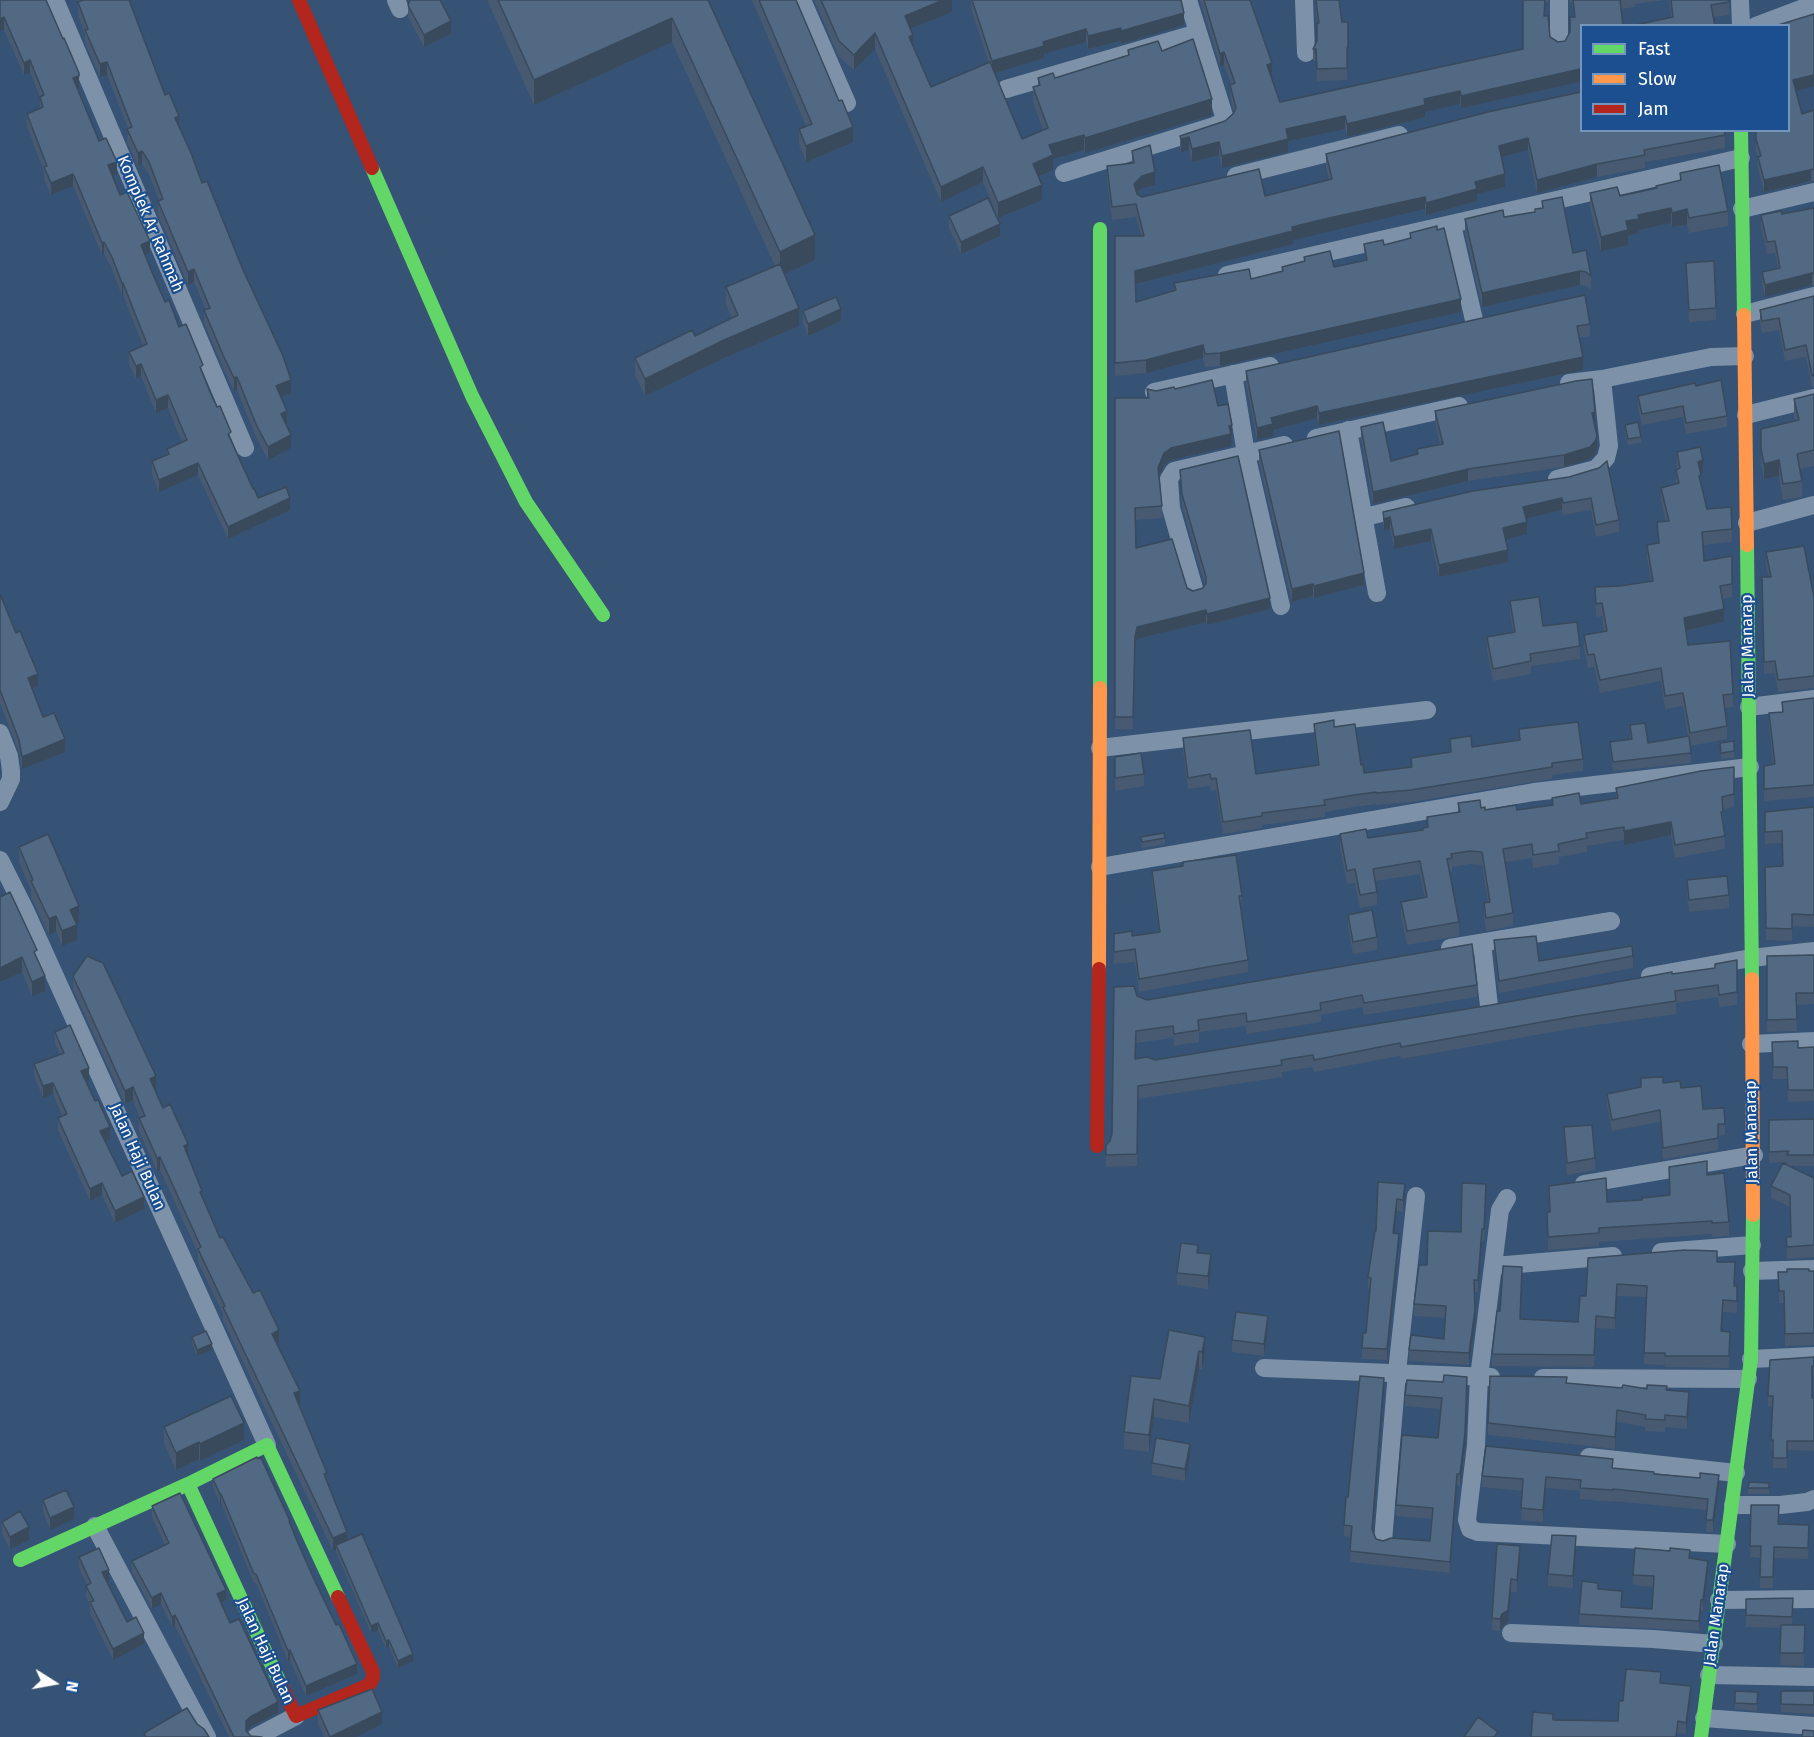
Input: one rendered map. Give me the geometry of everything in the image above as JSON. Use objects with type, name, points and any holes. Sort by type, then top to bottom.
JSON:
[{"type":"street","name":"Komplek Ar Rahmah","points":[[55,0],[245,448]]},
{"type":"street","points":[[299,0],[472,396],[526,502],[603,615]]},
{"type":"street","points":[[802,0],[847,103]]},
{"type":"street","points":[[1064,172],[1221,123],[1224,119],[1188,0]]},
{"type":"street","points":[[1304,0],[1306,53]]},
{"type":"street","points":[[1558,44],[1559,0]]},
{"type":"street","points":[[1740,0],[1741,24]]},
{"type":"street","points":[[1761,24],[1814,4]]},
{"type":"street","points":[[1006,89],[1198,33]]},
{"type":"street","points":[[1225,179],[1417,131]]},
{"type":"street","name":"Jalan Manarap","points":[[1701,1737],[1751,1359],[1754,1155],[1741,132]]},
{"type":"street","points":[[1217,278],[1741,158]]},
{"type":"street","points":[[1742,209],[1814,192]]},
{"type":"street","points":[[1452,225],[1468,321],[1496,315]]},
{"type":"street","points":[[1097,1146],[1100,867],[1100,229]]},
{"type":"street","points":[[1745,314],[1814,296]]},
{"type":"street","points":[[1551,387],[1711,357],[1745,356]]},
{"type":"street","points":[[1154,392],[1290,361]]},
{"type":"street","points":[[1233,374],[1246,454],[1281,606]]},
{"type":"street","points":[[1535,483],[1567,478],[1596,469],[1606,458],[1610,446],[1602,379]]},
{"type":"street","points":[[1746,415],[1814,398]]},
{"type":"street","points":[[1195,592],[1171,508],[1169,479],[1174,471],[1348,430],[1472,404]]},
{"type":"street","points":[[1348,430],[1377,593]]},
{"type":"street","points":[[1365,517],[1418,505]]},
{"type":"street","points":[[1747,523],[1814,505]]},
{"type":"street","points":[[1749,707],[1814,699]]},
{"type":"street","points":[[1100,748],[1427,710]]},
{"type":"street","points":[[0,733],[9,756],[11,779],[0,802]]},
{"type":"street","points":[[1100,867],[1534,792],[1750,767]]},
{"type":"street","points":[[1750,814],[1772,812]]},
{"type":"street","name":"Jalan Haji Bulan","points":[[2,871],[25,910],[267,1445],[373,1672],[369,1685],[296,1716],[188,1484]]},
{"type":"street","points":[[1436,951],[1611,921]]},
{"type":"street","points":[[1466,1010],[1495,1005],[1482,943]]},
{"type":"street","points":[[1637,979],[1751,958],[1814,951]]},
{"type":"street","points":[[1751,1044],[1814,1041]]},
{"type":"street","points":[[1562,1188],[1754,1155]]},
{"type":"street","points":[[1383,1541],[1397,1372],[1416,1196]]},
{"type":"street","points":[[1507,1198],[1500,1210],[1479,1377],[1482,1446],[1467,1520],[1470,1529],[1478,1532],[1727,1544]]},
{"type":"street","points":[[1494,1266],[1752,1245]]},
{"type":"street","points":[[1752,1271],[1814,1269]]},
{"type":"street","points":[[1751,1359],[1814,1356]]},
{"type":"street","points":[[1264,1368],[1503,1377]]},
{"type":"street","points":[[1526,1377],[1748,1379]]},
{"type":"street","points":[[20,1560],[188,1484],[267,1445]]},
{"type":"street","points":[[1571,1455],[1736,1473]]},
{"type":"street","points":[[1732,1505],[1780,1505],[1814,1499]]},
{"type":"street","points":[[95,1526],[207,1737]]},
{"type":"street","points":[[1719,1600],[1814,1599]]},
{"type":"street","points":[[1511,1633],[1713,1644]]},
{"type":"street","points":[[1709,1675],[1814,1677]]},
{"type":"street","points":[[256,1737],[296,1716]]},
{"type":"street","points":[[1704,1718],[1814,1726]]},
{"type":"building","points":[[0,0],[46,0],[79,73],[79,76],[73,78],[99,141],[106,138],[117,162],[108,165],[120,195],[127,192],[150,241],[141,245],[154,277],[165,302],[169,300],[179,327],[186,324],[203,365],[200,367],[210,392],[217,407],[220,406],[231,432],[228,434],[253,489],[258,498],[286,487],[290,498],[228,527],[198,463],[159,480],[152,461],[169,454],[167,449],[187,440],[168,395],[156,400],[141,364],[136,366],[129,352],[147,344],[112,257],[104,242],[102,243],[73,174],[51,183],[44,167],[47,166],[27,114],[43,107],[40,97],[44,95],[30,60],[24,63],[4,17],[0,19]]},
{"type":"building","points":[[83,0],[129,0],[165,95],[169,93],[179,116],[175,118],[202,183],[207,181],[243,270],[283,356],[291,380],[276,386],[287,411],[281,414],[291,435],[268,447],[237,377],[234,378],[223,355],[204,310],[210,308],[194,269],[188,272],[158,201],[163,199],[149,162],[142,151],[138,153],[127,129],[132,127],[107,62],[100,64],[85,30],[88,29],[78,2]]},
{"type":"building","points":[[410,0],[440,0],[451,21],[424,35],[408,5]]},
{"type":"building","points":[[498,0],[708,0],[815,235],[780,252],[672,18],[534,80]]},
{"type":"building","points":[[759,0],[796,0],[839,101],[842,100],[853,127],[806,146],[799,129],[812,124]]},
{"type":"building","points":[[821,0],[943,0],[905,16],[913,35],[909,37],[931,87],[990,62],[1022,139],[1048,128],[1033,87],[1040,85],[1038,78],[1053,73],[1055,78],[1129,55],[1128,50],[1158,41],[1162,51],[1193,39],[1212,99],[1085,138],[1084,135],[1049,145],[1053,155],[1033,164],[1042,185],[998,203],[983,167],[941,187],[875,33],[854,55],[839,41]]},
{"type":"building","points":[[972,0],[1181,0],[1184,13],[1121,31],[1121,28],[1088,36],[1086,29],[1043,42],[1044,46],[992,61]]},
{"type":"building","points":[[1204,0],[1250,0],[1272,63],[1267,65],[1280,102],[1523,49],[1523,0],[1545,0],[1544,16],[1548,16],[1550,37],[1558,42],[1565,41],[1570,32],[1570,17],[1575,17],[1573,0],[1620,0],[1623,24],[1580,24],[1580,69],[1461,96],[1460,91],[1424,99],[1425,105],[1347,124],[1345,116],[1286,129],[1288,139],[1222,156],[1219,142],[1192,149],[1189,137],[1181,139],[1180,136],[1225,121],[1236,108],[1230,85],[1235,83],[1224,52],[1220,54]]},
{"type":"building","points":[[1316,0],[1339,0],[1342,22],[1348,22],[1347,68],[1317,69],[1316,49],[1313,49],[1317,41],[1317,23],[1319,23]]},
{"type":"building","points":[[1671,0],[1729,0],[1729,2],[1711,5],[1715,24],[1640,24],[1673,17]]},
{"type":"building","points":[[1814,14],[1814,75],[1793,80],[1802,114],[1814,110],[1814,169],[1764,180],[1758,157],[1761,156],[1756,132],[1790,132],[1790,24],[1782,24]]},
{"type":"building","points":[[1580,92],[1580,132],[1724,132],[1725,135],[1644,150],[1645,155],[1597,164],[1537,180],[1528,138],[1499,146],[1505,174],[1475,182],[1477,189],[1426,203],[1425,197],[1320,220],[1292,227],[1293,231],[1135,271],[1136,302],[1176,290],[1174,283],[1249,269],[1251,279],[1283,271],[1282,267],[1305,261],[1304,257],[1330,251],[1334,267],[1367,260],[1364,244],[1383,240],[1384,245],[1411,238],[1410,233],[1437,226],[1437,230],[1444,228],[1461,299],[1220,353],[1205,354],[1203,345],[1146,360],[1115,363],[1115,236],[1144,236],[1136,204],[1112,207],[1107,166],[1134,163],[1132,151],[1150,145],[1155,172],[1142,176],[1134,184],[1137,194],[1142,197],[1259,169],[1265,196],[1332,179],[1326,154],[1488,112]]},
{"type":"building","points":[[1719,165],[1728,211],[1689,218],[1687,209],[1672,213],[1671,208],[1638,215],[1639,219],[1626,221],[1628,230],[1601,237],[1590,193],[1617,187],[1620,196],[1657,188],[1656,186],[1681,180],[1680,173]]},
{"type":"building","points":[[1562,197],[1573,253],[1586,250],[1591,276],[1580,271],[1482,293],[1465,219],[1503,210],[1504,217],[1535,212],[1535,209],[1543,208],[1542,201]]},
{"type":"building","points":[[988,198],[1000,224],[961,242],[949,216]]},
{"type":"building","points":[[1814,208],[1814,274],[1765,285],[1762,272],[1780,268],[1775,241],[1767,242],[1761,215]]},
{"type":"building","points":[[1714,261],[1716,308],[1689,310],[1686,263]]},
{"type":"building","points":[[780,264],[799,308],[724,340],[645,379],[635,358],[692,330],[695,336],[738,315],[726,287]]},
{"type":"building","points":[[1585,295],[1590,324],[1577,326],[1583,357],[1319,413],[1317,406],[1271,418],[1273,424],[1257,428],[1246,371]]},
{"type":"building","points":[[1814,296],[1814,376],[1806,345],[1785,350],[1779,318],[1762,321],[1760,310]]},
{"type":"building","points":[[836,297],[841,309],[808,324],[803,311]]},
{"type":"building","points":[[1592,379],[1595,412],[1592,413],[1597,436],[1590,447],[1564,455],[1468,469],[1373,492],[1361,427],[1383,422],[1391,461],[1418,454],[1417,449],[1443,444],[1435,411]]},
{"type":"building","points":[[1212,380],[1218,406],[1228,404],[1232,425],[1229,426],[1231,434],[1171,448],[1164,453],[1158,468],[1162,506],[1135,508],[1136,548],[1172,539],[1187,588],[1193,591],[1203,588],[1206,577],[1182,494],[1180,470],[1238,456],[1270,598],[1207,614],[1206,610],[1137,627],[1133,717],[1115,717],[1115,398],[1149,398],[1147,389],[1156,391],[1174,387],[1175,389]]},
{"type":"building","points":[[1721,380],[1727,416],[1686,423],[1683,406],[1642,414],[1638,396],[1695,383],[1696,386]]},
{"type":"building","points":[[1814,394],[1814,450],[1797,454],[1802,481],[1783,484],[1779,460],[1764,464],[1761,429],[1799,420],[1794,399]]},
{"type":"building","points":[[1638,422],[1641,437],[1628,439],[1625,425]]},
{"type":"building","points":[[1339,431],[1364,573],[1314,586],[1313,584],[1292,589],[1259,450]]},
{"type":"building","points":[[1700,447],[1703,460],[1698,462],[1701,475],[1699,476],[1707,509],[1731,507],[1732,529],[1702,532],[1704,561],[1732,556],[1732,584],[1720,586],[1724,609],[1684,618],[1688,645],[1730,641],[1733,694],[1723,695],[1727,726],[1690,733],[1683,693],[1665,696],[1661,668],[1600,680],[1594,654],[1588,655],[1584,635],[1607,631],[1602,603],[1596,604],[1595,587],[1653,581],[1647,545],[1659,543],[1657,522],[1669,521],[1661,488],[1679,483],[1676,470],[1680,468],[1677,452]]},
{"type":"building","points":[[1607,461],[1619,520],[1596,525],[1591,498],[1563,503],[1562,498],[1523,507],[1527,522],[1503,528],[1508,550],[1439,565],[1431,529],[1394,537],[1390,517],[1384,519],[1383,512],[1473,491],[1569,477],[1599,468]]},
{"type":"building","points":[[1804,546],[1814,597],[1814,676],[1778,680],[1775,661],[1764,662],[1762,577],[1771,577],[1766,552]]},
{"type":"building","points":[[0,594],[16,633],[20,631],[38,674],[28,678],[43,717],[54,713],[65,739],[22,757],[19,740],[0,690]]},
{"type":"building","points":[[1539,597],[1543,626],[1577,622],[1580,646],[1530,654],[1531,661],[1493,669],[1487,637],[1515,632],[1510,601]]},
{"type":"building","points":[[1814,698],[1814,785],[1764,789],[1764,766],[1775,764],[1769,713],[1783,712],[1782,702]]},
{"type":"building","points":[[1334,720],[1334,727],[1355,724],[1364,773],[1412,767],[1411,758],[1451,752],[1450,739],[1471,736],[1472,747],[1520,740],[1519,729],[1578,722],[1583,759],[1552,763],[1552,767],[1411,790],[1376,792],[1324,800],[1325,805],[1262,813],[1262,816],[1223,822],[1216,778],[1211,779],[1210,774],[1188,778],[1183,738],[1250,730],[1256,774],[1319,765],[1314,724]]},
{"type":"building","points":[[1645,723],[1648,743],[1689,736],[1691,753],[1613,762],[1610,742],[1632,739],[1630,725]]},
{"type":"building","points":[[1734,741],[1734,751],[1721,753],[1720,743]]},
{"type":"building","points":[[1141,753],[1144,774],[1115,778],[1115,757]]},
{"type":"building","points":[[1734,767],[1734,794],[1722,797],[1723,812],[1721,812],[1725,836],[1675,845],[1671,822],[1624,831],[1624,827],[1586,833],[1587,838],[1558,844],[1559,851],[1533,855],[1532,844],[1503,849],[1513,913],[1486,918],[1484,903],[1490,902],[1482,852],[1451,854],[1452,858],[1447,859],[1459,922],[1407,931],[1401,902],[1427,897],[1420,861],[1373,869],[1377,892],[1360,895],[1355,869],[1347,871],[1340,834],[1366,829],[1368,838],[1423,830],[1428,827],[1427,817],[1460,812],[1458,803],[1480,800],[1481,808],[1485,807],[1485,810],[1516,805],[1517,810],[1553,805],[1552,798],[1579,793],[1581,804],[1618,798],[1616,788],[1701,771]]},
{"type":"building","points":[[1814,807],[1814,915],[1792,914],[1792,929],[1766,928],[1765,867],[1783,866],[1782,831],[1765,832],[1765,812]]},
{"type":"building","points":[[1164,833],[1165,838],[1142,842],[1141,837]]},
{"type":"building","points":[[48,834],[79,906],[70,910],[77,925],[62,931],[56,916],[49,919],[31,881],[33,880],[19,847]]},
{"type":"building","points":[[1236,855],[1248,960],[1139,979],[1135,949],[1114,952],[1114,934],[1132,931],[1132,936],[1160,932],[1152,871],[1183,866],[1183,862]]},
{"type":"building","points":[[1727,876],[1729,895],[1689,900],[1687,880]]},
{"type":"building","points":[[10,892],[37,950],[34,952],[45,976],[32,982],[22,957],[0,968],[0,897]]},
{"type":"building","points":[[1372,910],[1377,937],[1353,942],[1348,915]]},
{"type":"building","points":[[1536,936],[1539,961],[1632,946],[1633,956],[1499,981],[1494,940]]},
{"type":"building","points":[[1472,944],[1477,985],[1364,1003],[1362,995],[1320,1003],[1321,1010],[1247,1022],[1246,1013],[1198,1020],[1199,1030],[1174,1034],[1173,1026],[1136,1031],[1135,1059],[1147,1057],[1155,1060],[1491,1005],[1672,972],[1672,974],[1715,968],[1715,964],[1737,960],[1737,992],[1719,995],[1718,985],[1675,991],[1676,1001],[1401,1047],[1400,1043],[1314,1060],[1313,1055],[1281,1060],[1282,1065],[1138,1086],[1137,1154],[1106,1155],[1106,1145],[1112,1134],[1114,987],[1134,986],[1137,996],[1147,1000]]},
{"type":"building","points":[[1814,955],[1814,993],[1796,993],[1797,1019],[1767,1020],[1767,956]]},
{"type":"building","points":[[87,956],[103,963],[156,1076],[150,1079],[163,1108],[170,1104],[188,1144],[184,1146],[202,1191],[200,1192],[220,1238],[223,1237],[253,1293],[260,1290],[279,1330],[272,1334],[300,1391],[294,1393],[327,1473],[324,1474],[347,1532],[333,1538],[223,1307],[225,1306],[198,1249],[201,1247],[160,1157],[157,1158],[139,1118],[145,1116],[133,1087],[125,1091],[73,976]]},
{"type":"building","points":[[70,1025],[89,1068],[81,1071],[110,1127],[100,1131],[122,1176],[132,1171],[144,1197],[115,1211],[102,1183],[90,1189],[58,1118],[67,1114],[53,1083],[43,1086],[34,1064],[64,1053],[55,1032]]},
{"type":"building","points":[[1798,1041],[1798,1048],[1814,1047],[1814,1090],[1788,1090],[1787,1067],[1773,1067],[1772,1042]]},
{"type":"building","points":[[1663,1077],[1663,1083],[1680,1081],[1681,1088],[1701,1086],[1703,1109],[1724,1108],[1725,1124],[1718,1124],[1718,1138],[1663,1148],[1660,1110],[1612,1120],[1607,1094],[1641,1087],[1641,1078]]},
{"type":"building","points":[[1814,1119],[1814,1155],[1787,1155],[1789,1151],[1769,1152],[1769,1120]]},
{"type":"building","points":[[1592,1125],[1595,1158],[1567,1163],[1564,1127]]},
{"type":"building","points":[[1707,1161],[1707,1175],[1724,1173],[1729,1222],[1599,1228],[1599,1233],[1548,1237],[1549,1186],[1606,1178],[1607,1202],[1642,1200],[1642,1198],[1670,1195],[1669,1167]]},
{"type":"building","points":[[1783,1163],[1814,1178],[1814,1245],[1787,1247],[1786,1237],[1791,1237],[1790,1195],[1771,1186]]},
{"type":"building","points":[[1378,1182],[1405,1184],[1403,1200],[1397,1199],[1393,1233],[1399,1234],[1387,1349],[1362,1348],[1363,1333],[1366,1333],[1371,1278],[1368,1277],[1376,1231]]},
{"type":"building","points":[[1462,1183],[1486,1184],[1484,1229],[1482,1229],[1478,1280],[1474,1280],[1475,1310],[1469,1353],[1409,1350],[1411,1335],[1444,1339],[1446,1306],[1414,1304],[1419,1265],[1427,1265],[1428,1231],[1461,1232]]},
{"type":"building","points":[[1181,1243],[1198,1245],[1197,1253],[1211,1254],[1208,1276],[1177,1273]]},
{"type":"building","points":[[1685,1250],[1717,1251],[1717,1262],[1735,1262],[1734,1286],[1737,1286],[1737,1301],[1723,1300],[1721,1331],[1730,1332],[1729,1356],[1665,1356],[1665,1353],[1644,1353],[1647,1286],[1617,1284],[1615,1318],[1596,1316],[1594,1355],[1492,1354],[1497,1311],[1500,1311],[1503,1266],[1522,1267],[1520,1319],[1578,1322],[1580,1296],[1586,1296],[1588,1258]]},
{"type":"building","points":[[1787,1269],[1814,1271],[1814,1333],[1785,1334],[1784,1291],[1779,1291],[1778,1272],[1787,1272]]},
{"type":"building","points":[[1236,1312],[1268,1316],[1264,1344],[1232,1340]]},
{"type":"building","points":[[1169,1330],[1205,1337],[1202,1352],[1199,1351],[1189,1406],[1154,1399],[1149,1435],[1124,1432],[1131,1376],[1160,1379]]},
{"type":"building","points":[[206,1331],[212,1344],[197,1350],[192,1337]]},
{"type":"building","points":[[1814,1357],[1812,1398],[1814,1398],[1814,1441],[1787,1441],[1787,1458],[1773,1458],[1773,1440],[1771,1440],[1773,1396],[1768,1396],[1770,1360]]},
{"type":"building","points":[[1444,1375],[1467,1377],[1465,1433],[1460,1474],[1457,1474],[1450,1562],[1350,1551],[1352,1526],[1344,1525],[1360,1376],[1384,1378],[1372,1529],[1376,1539],[1430,1541],[1433,1508],[1396,1505],[1402,1435],[1438,1438],[1442,1398],[1405,1395],[1407,1380],[1443,1382]]},
{"type":"building","points":[[1490,1376],[1567,1377],[1566,1383],[1622,1388],[1623,1385],[1647,1389],[1647,1385],[1667,1386],[1666,1390],[1689,1392],[1687,1417],[1665,1415],[1665,1420],[1645,1419],[1646,1415],[1617,1410],[1615,1437],[1488,1423]]},
{"type":"building","points":[[231,1396],[244,1423],[176,1453],[164,1427]]},
{"type":"building","points":[[1156,1438],[1190,1444],[1185,1469],[1152,1463]]},
{"type":"building","points":[[1486,1446],[1613,1459],[1612,1468],[1654,1472],[1654,1474],[1700,1478],[1700,1473],[1719,1475],[1713,1520],[1706,1520],[1708,1499],[1613,1489],[1580,1488],[1581,1480],[1546,1477],[1543,1510],[1521,1508],[1523,1479],[1482,1476]]},
{"type":"building","points":[[257,1457],[261,1458],[313,1577],[336,1625],[339,1624],[357,1664],[306,1686],[290,1650],[288,1651],[213,1479]]},
{"type":"building","points":[[1749,1482],[1769,1483],[1769,1488],[1748,1488]]},
{"type":"building","points":[[66,1490],[74,1507],[50,1518],[43,1500]]},
{"type":"building","points":[[180,1493],[226,1590],[217,1594],[230,1623],[239,1619],[278,1702],[246,1721],[246,1731],[251,1736],[262,1737],[234,1737],[175,1615],[172,1617],[161,1593],[152,1598],[132,1561],[169,1543],[152,1506]]},
{"type":"building","points":[[1751,1505],[1779,1505],[1778,1524],[1809,1525],[1808,1548],[1774,1547],[1773,1577],[1760,1577],[1761,1546],[1750,1546]]},
{"type":"building","points":[[20,1511],[29,1527],[10,1537],[2,1522]]},
{"type":"building","points":[[362,1534],[413,1654],[398,1661],[389,1640],[386,1641],[378,1623],[371,1626],[336,1545]]},
{"type":"building","points":[[1552,1535],[1576,1536],[1573,1576],[1548,1574]]},
{"type":"building","points":[[1497,1544],[1520,1546],[1517,1580],[1511,1579],[1508,1610],[1502,1614],[1500,1619],[1492,1618]]},
{"type":"building","points":[[99,1548],[109,1570],[102,1572],[127,1622],[136,1617],[144,1633],[113,1649],[90,1602],[94,1601],[86,1586],[91,1583],[79,1557]]},
{"type":"building","points":[[1635,1548],[1690,1550],[1689,1558],[1708,1561],[1699,1621],[1579,1614],[1582,1581],[1598,1583],[1598,1589],[1622,1591],[1621,1607],[1652,1609],[1654,1576],[1633,1575]]},
{"type":"building","points":[[1793,1598],[1792,1617],[1746,1615],[1746,1599]]},
{"type":"building","points":[[1781,1625],[1805,1625],[1804,1653],[1780,1653]]},
{"type":"building","points":[[1626,1669],[1661,1672],[1660,1683],[1691,1686],[1686,1723],[1678,1721],[1676,1737],[1531,1737],[1533,1712],[1553,1714],[1553,1720],[1618,1721],[1619,1701],[1623,1701]]},
{"type":"building","points":[[372,1689],[382,1712],[330,1737],[318,1710]]},
{"type":"building","points":[[1735,1691],[1758,1692],[1757,1704],[1735,1703]]},
{"type":"building","points":[[1781,1691],[1814,1691],[1814,1705],[1781,1704]]},
{"type":"building","points":[[187,1708],[209,1737],[146,1737],[144,1733]]},
{"type":"building","points":[[1478,1717],[1498,1732],[1494,1737],[1464,1737]]},
{"type":"building","points":[[1803,1730],[1814,1731],[1814,1737],[1802,1737]]},
{"type":"traffic: fast","points":[[1741,132],[1744,315]]},
{"type":"traffic: fast","points":[[372,168],[472,396],[526,502],[603,615]]},
{"type":"traffic: fast","points":[[1100,229],[1100,688]]},
{"type":"traffic: fast","points":[[1747,545],[1752,979]]},
{"type":"traffic: fast","points":[[1701,1737],[1751,1359],[1753,1215]]},
{"type":"traffic: fast","points":[[20,1560],[188,1484],[267,1445],[338,1597]]},
{"type":"traffic: fast","points":[[188,1484],[280,1683]]},
{"type":"traffic: slow","points":[[1744,315],[1747,545]]},
{"type":"traffic: slow","points":[[1099,969],[1100,688]]},
{"type":"traffic: slow","points":[[1752,979],[1753,1215]]},
{"type":"traffic: jam","points":[[299,0],[372,168]]},
{"type":"traffic: jam","points":[[1097,1146],[1099,969]]},
{"type":"traffic: jam","points":[[280,1683],[296,1716],[369,1685],[373,1672],[338,1597]]}]
